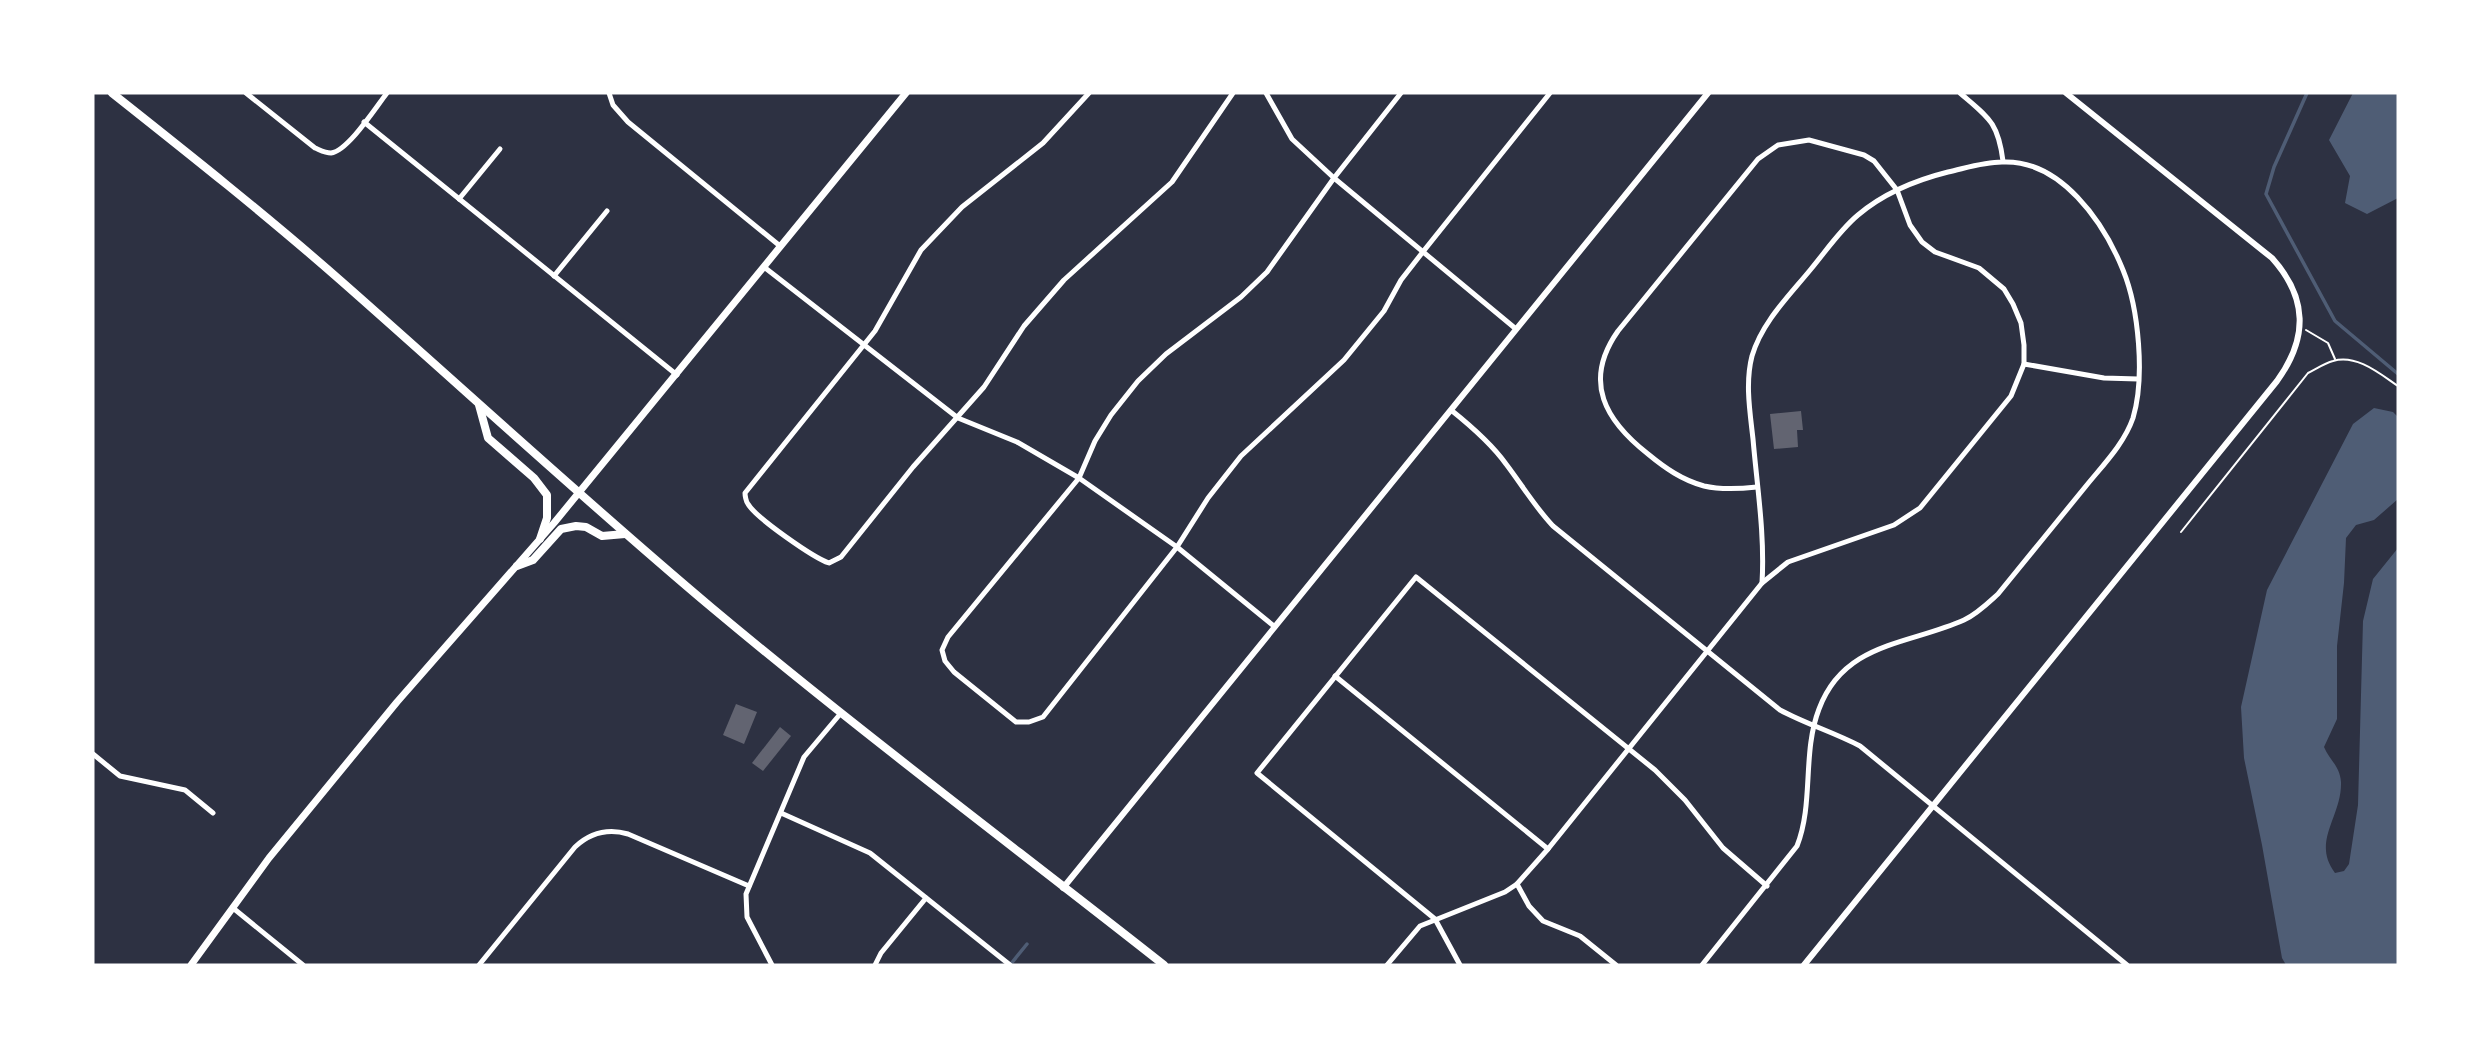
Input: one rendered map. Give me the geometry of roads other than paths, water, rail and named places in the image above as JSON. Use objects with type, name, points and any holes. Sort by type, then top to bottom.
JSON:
[{"type":"main road","points":[[112,93],[328,270],[625,534],[841,713],[1164,965]]},
{"type":"main road","points":[[191,965],[269,858],[389,712],[579,493],[906,93]]},
{"type":"main road","points":[[479,405],[488,438],[534,478],[547,495],[547,517],[540,539]]},
{"type":"main road","points":[[517,566],[533,560],[561,529],[576,526],[586,527],[601,536],[625,534]]},
{"type":"street","points":[[246,93],[322,152],[331,153],[340,149],[387,93]]},
{"type":"street","points":[[609,93],[613,105],[628,122],[780,246]]},
{"type":"street","points":[[1089,93],[1043,143],[961,207],[921,250],[875,331],[745,493],[747,503],[756,513],[817,559],[829,563],[841,557],[914,467],[985,387],[1024,326],[1064,281],[1172,182],[1233,93]]},
{"type":"street","points":[[1266,93],[1292,139],[1422,253],[1516,329]]},
{"type":"street","points":[[1401,93],[1334,178],[1267,272],[1241,297],[1166,354],[1138,381],[1111,415],[1095,441],[1079,478],[948,637],[942,650],[945,662],[1016,722],[1029,722],[1043,717],[1177,548],[1208,498],[1241,456],[1344,360],[1384,311],[1401,280],[1550,93]]},
{"type":"street","points":[[1063,888],[1709,93]]},
{"type":"street","points":[[1960,93],[1995,126],[2003,161]]},
{"type":"street","points":[[1804,965],[2277,381],[2293,356],[2301,329],[2295,293],[2285,272],[2272,258],[2066,93]]},
{"type":"street","points":[[364,122],[677,375]]},
{"type":"street","points":[[1387,965],[1414,932],[1435,919],[1504,892],[1517,884],[1762,583],[1788,562],[1894,525],[1920,508],[2011,396],[2024,364],[2021,323],[2004,289],[1979,268],[1935,252],[1922,242],[1910,225],[1897,190],[1878,164],[1864,155],[1809,139],[1778,145],[1751,165],[1609,345],[1601,373],[1602,395],[1610,415],[1622,433],[1664,467],[1693,482],[1724,489],[1757,487]]},
{"type":"street","points":[[459,199],[500,149]]},
{"type":"street","points":[[1702,965],[1792,855],[1800,837],[1804,817],[1810,744],[1818,712],[1829,688],[1855,660],[1879,648],[1965,619],[1982,610],[1998,594],[2126,433],[2137,400],[2138,379],[2138,331],[2127,279],[2107,236],[2073,194],[2053,177],[2028,165],[2003,161],[1979,164],[1922,179],[1897,190],[1858,215],[1838,235],[1774,315],[1759,340],[1748,381],[1762,583]]},
{"type":"street","points":[[554,276],[607,211]]},
{"type":"street","points":[[764,267],[958,418],[1017,442],[1079,478],[1177,548],[1275,627]]},
{"type":"street","points":[[2024,364],[2105,378],[2138,379]]},
{"type":"street","points":[[1451,410],[1489,443],[1553,526],[1780,710],[1860,746],[2127,965]]},
{"type":"street","points":[[1460,965],[1435,919],[1257,773],[1416,577],[1629,749],[1685,800],[1729,855],[1767,886]]},
{"type":"street","points":[[1335,676],[1548,849]]},
{"type":"street","points":[[772,965],[747,917],[745,902],[749,886],[804,757],[841,713]]},
{"type":"street","points":[[93,754],[120,776],[185,790],[214,813]]},
{"type":"street","points":[[781,813],[870,853],[1010,965]]},
{"type":"street","points":[[479,965],[575,847],[594,834],[608,831],[628,834],[749,886]]},
{"type":"street","points":[[1517,884],[1529,906],[1543,921],[1580,936],[1616,965]]},
{"type":"street","points":[[875,965],[881,953],[926,898]]},
{"type":"street","points":[[233,908],[303,965]]},
{"type":"water","points":[[2353,93],[2398,93],[2398,198],[2367,214],[2345,203],[2350,176],[2329,140]]},
{"type":"water","points":[[2374,408],[2393,412],[2398,417],[2398,499],[2374,520],[2356,525],[2346,538],[2337,646],[2337,719],[2324,747],[2337,768],[2341,782],[2326,850],[2328,861],[2335,873],[2344,871],[2349,864],[2358,805],[2363,621],[2373,579],[2398,548],[2398,965],[2286,965],[2282,958],[2244,758],[2241,707],[2267,590],[2353,424]]},
{"type":"waterway","points":[[2307,93],[2274,167],[2266,194],[2335,321],[2398,374]]},
{"type":"waterway","points":[[1010,965],[1027,944]]}]
